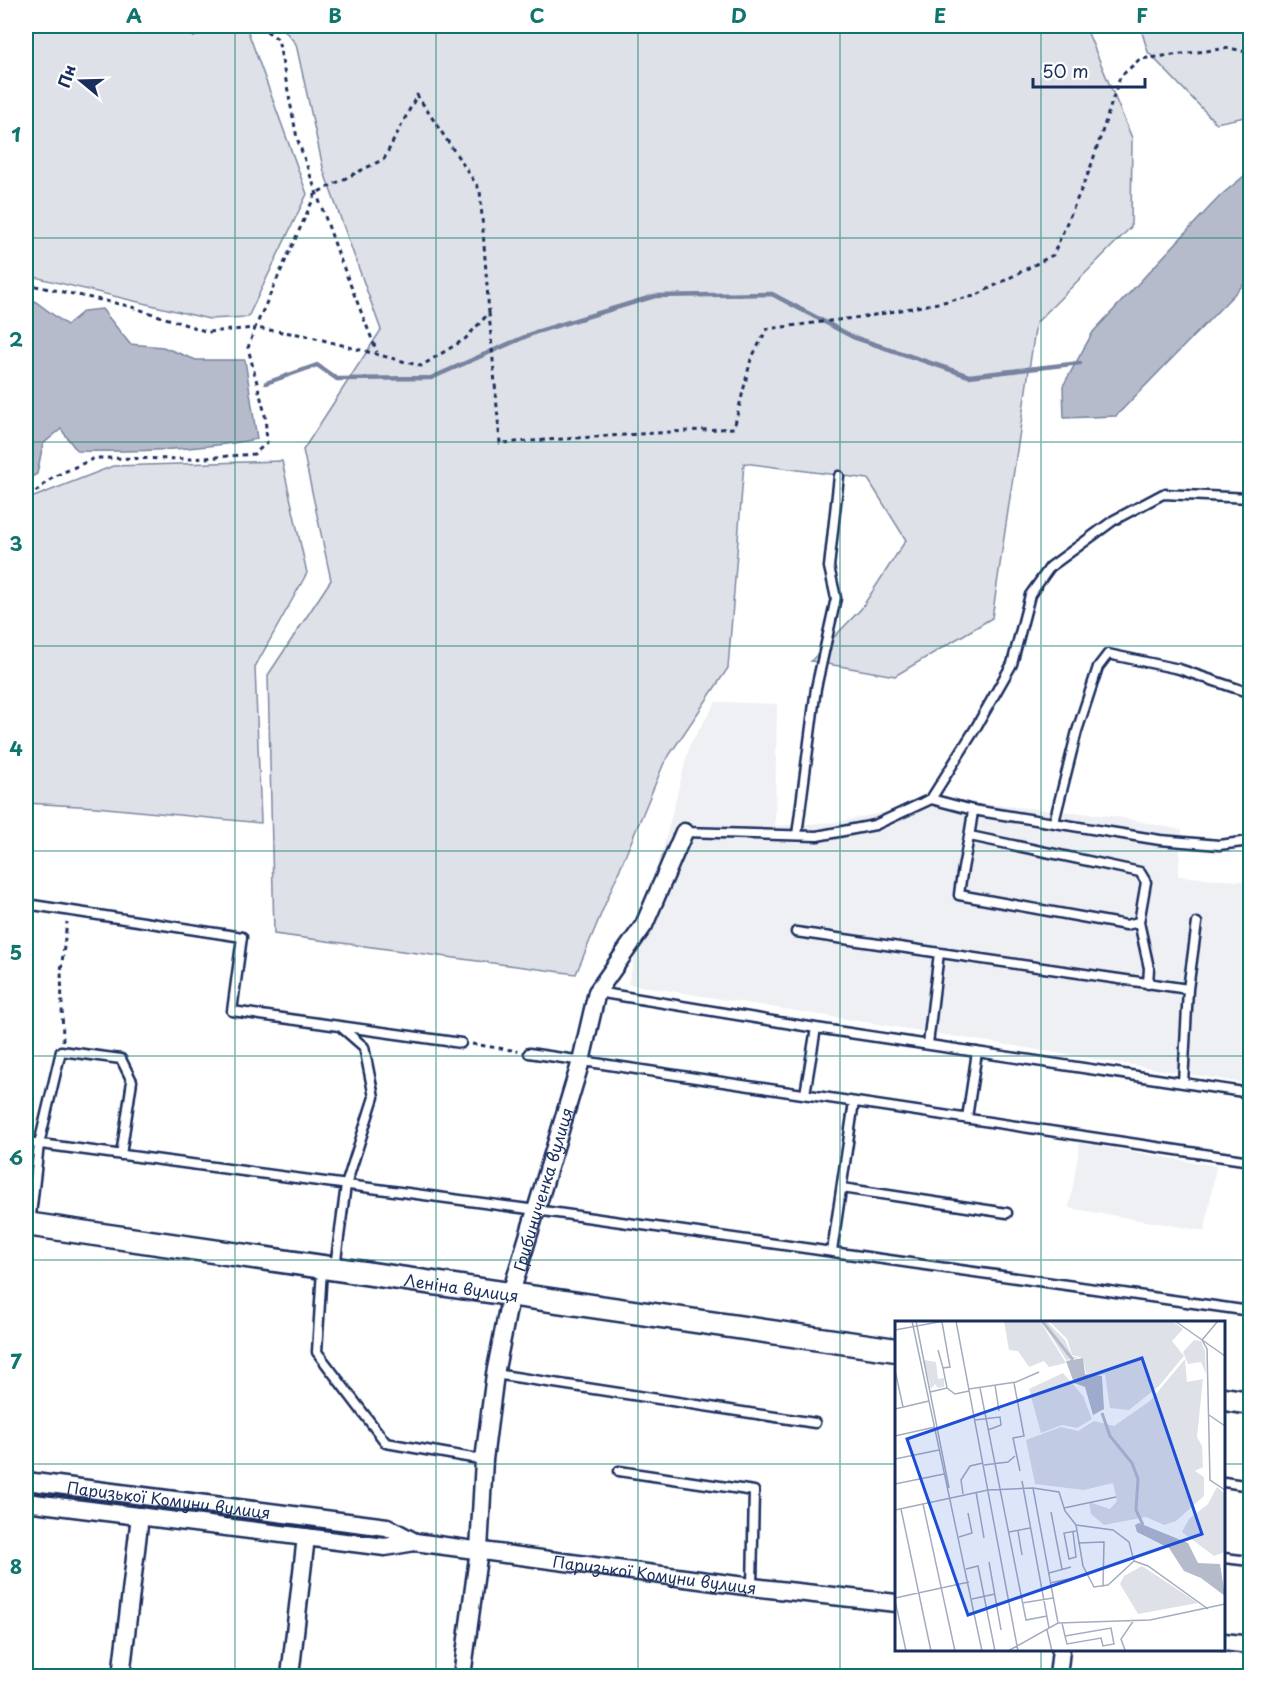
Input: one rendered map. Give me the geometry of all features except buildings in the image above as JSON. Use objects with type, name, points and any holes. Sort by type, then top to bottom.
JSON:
[{"type":"main road","name":"Леніна вулиця","points":[[28,1224],[895,1350]]},
{"type":"main road","points":[[1225,1399],[1251,1403]]},
{"type":"street","name":"Грибиниченка вулиця","points":[[462,1677],[479,1550],[484,1460],[495,1374],[511,1293],[581,1060],[597,992],[644,925],[684,832]]},
{"type":"street","name":"Паризької Комуни вулиця","points":[[26,1481],[387,1527],[415,1542]]},
{"type":"street","name":"Паризької Комуни вулиця","points":[[26,1502],[386,1547],[415,1542],[752,1587],[895,1603]]},
{"type":"street","points":[[121,1677],[140,1516]]},
{"type":"street","points":[[290,1677],[306,1537]]},
{"type":"street","points":[[1225,1642],[1251,1645]]},
{"type":"street","points":[[1058,1677],[1061,1651]]},
{"type":"lane","points":[[797,835],[816,688],[836,598],[829,567],[839,476]]},
{"type":"lane","points":[[684,832],[818,836],[875,825],[931,799],[1012,664],[1030,595],[1050,567],[1114,520],[1163,494],[1251,498]]},
{"type":"lane","points":[[1054,822],[1077,731],[1098,667],[1108,654],[1179,669],[1251,693]]},
{"type":"lane","points":[[931,799],[973,810],[1160,840],[1219,845],[1251,840]]},
{"type":"lane","points":[[973,810],[970,836],[961,869],[959,895],[1126,925],[1139,922]]},
{"type":"lane","points":[[970,836],[1140,872],[1146,882],[1139,922],[1149,968],[1148,984]]},
{"type":"lane","points":[[26,904],[242,937],[232,1011],[461,1043]]},
{"type":"lane","points":[[1183,1083],[1188,989],[1197,923]]},
{"type":"lane","points":[[796,932],[1188,989]]},
{"type":"lane","points":[[928,1044],[939,953]]},
{"type":"lane","points":[[597,992],[816,1028],[1251,1093]]},
{"type":"lane","points":[[340,1026],[364,1047],[374,1097],[346,1185],[328,1267],[317,1352],[386,1443],[484,1460]]},
{"type":"lane","points":[[805,1094],[816,1028]]},
{"type":"lane","points":[[28,1224],[39,1144],[61,1051],[121,1059],[132,1082],[121,1155]]},
{"type":"lane","points":[[967,1118],[977,1052]]},
{"type":"lane","points":[[529,1053],[1251,1161]]},
{"type":"lane","points":[[832,1251],[854,1101]]},
{"type":"lane","points":[[26,1142],[536,1210],[1251,1311]]},
{"type":"lane","points":[[842,1188],[1007,1213]]},
{"type":"lane","points":[[495,1374],[815,1423]]},
{"type":"lane","points":[[619,1470],[754,1491],[752,1587]]},
{"type":"lane","points":[[1225,1482],[1251,1486]]},
{"type":"lane","points":[[1225,1557],[1251,1561]]},
{"type":"path","points":[[187,26],[197,40]]},
{"type":"path","points":[[259,26],[278,39],[297,138],[377,353]]},
{"type":"path","points":[[26,500],[53,477],[95,458],[192,459],[254,453],[267,443],[265,414],[248,348],[255,328],[316,193],[384,159],[417,94],[480,190],[500,443],[734,428],[751,359],[767,329],[869,316],[975,296],[1053,255],[1090,169],[1120,77],[1140,58],[1230,48],[1251,53]]},
{"type":"path","points":[[26,284],[129,306],[208,332],[255,328],[304,335],[421,366],[465,339],[489,313]]},
{"type":"path","points":[[61,1051],[63,1042],[61,971],[69,911]]},
{"type":"path","points":[[461,1043],[529,1053]]},
{"type":"shaded area","points":[[26,26],[246,26],[307,194],[248,317],[209,319],[26,275]]},
{"type":"shaded area","points":[[281,26],[1085,26],[1132,138],[1131,227],[1036,323],[992,618],[895,676],[811,661],[861,609],[906,540],[868,479],[744,463],[728,668],[664,763],[576,974],[274,934],[268,675],[331,580],[303,450],[381,330],[324,172],[296,44]]},
{"type":"shaded area","points":[[1140,26],[1250,26],[1250,116],[1216,123],[1148,52]]},
{"type":"shaded area","points":[[282,461],[307,573],[255,667],[261,823],[96,807],[26,803],[26,500],[113,466]]},
{"type":"shaded area","points":[[716,702],[777,704],[775,826],[837,822],[894,810],[923,798],[1112,816],[1182,830],[1178,876],[1250,882],[1250,1084],[628,984],[690,744]]},
{"type":"shaded area","points":[[1080,1143],[1216,1166],[1205,1231],[1069,1208]]},
{"type":"water","points":[[1250,171],[1250,278],[1116,416],[1064,418],[1063,386],[1093,332],[1220,196]]},
{"type":"water","points":[[26,296],[67,325],[84,311],[102,309],[130,344],[163,347],[196,360],[245,360],[257,439],[167,450],[77,451],[61,429],[43,444],[37,474],[26,480]]},
{"type":"waterway","points":[[266,383],[317,365],[337,379],[431,378],[536,332],[655,296],[772,294],[853,337],[969,376],[1080,363]]}]
